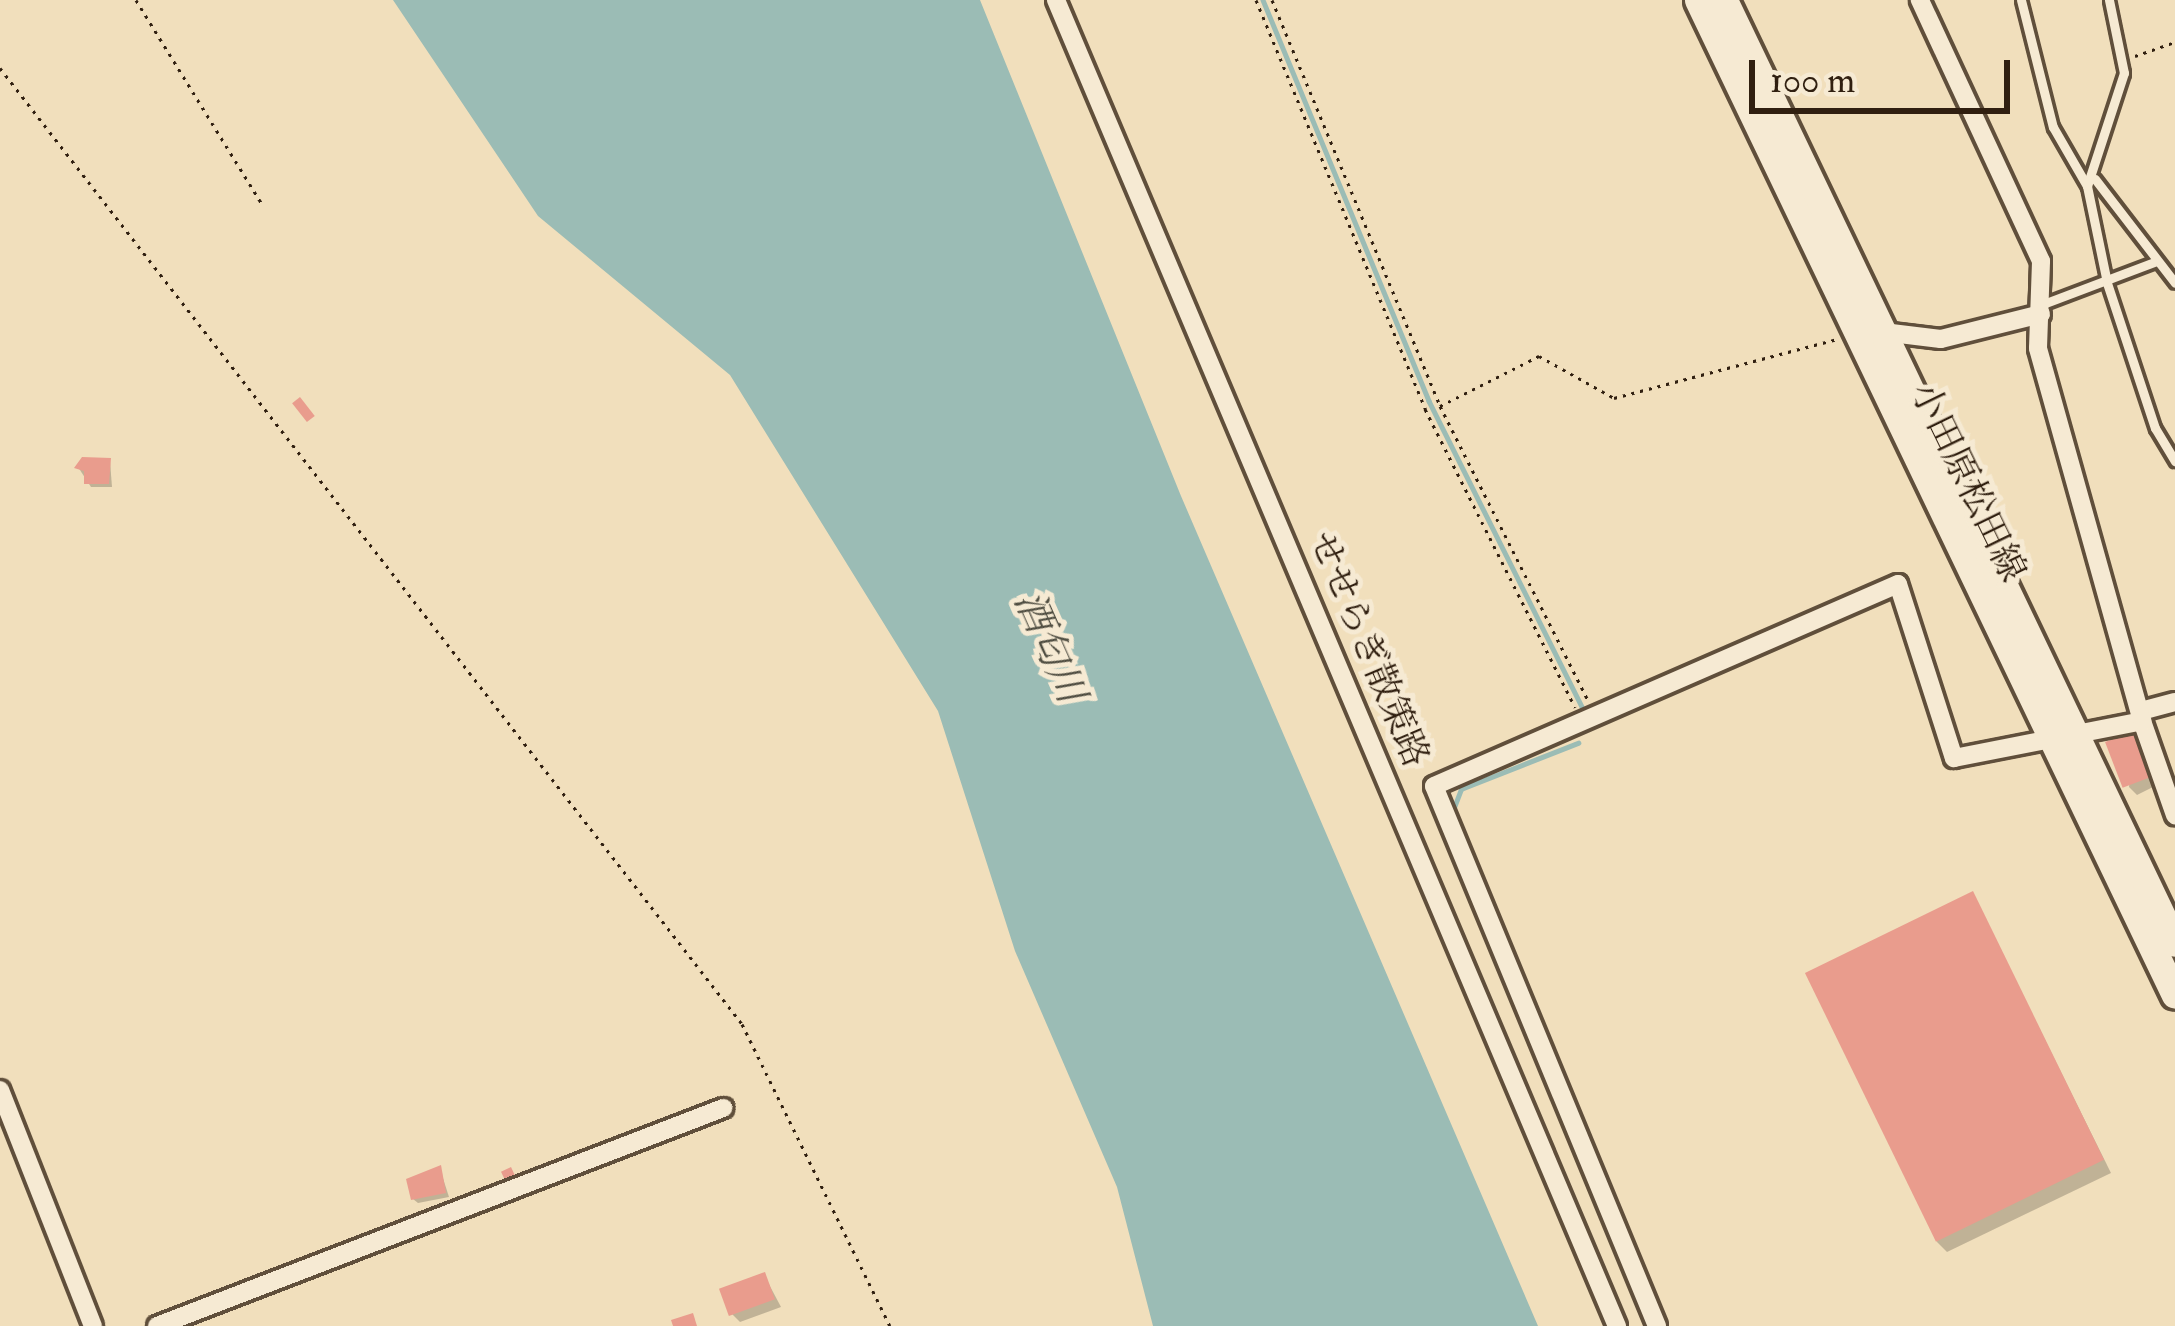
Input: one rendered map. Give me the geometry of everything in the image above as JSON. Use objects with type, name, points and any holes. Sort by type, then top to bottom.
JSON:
[{"type":"main road","name":"小田原松田線","points":[[1698,0],[1870,333],[2064,736],[2175,943]]},
{"type":"main road","name":"小田原松田線","points":[[1724,0],[1870,333]]},
{"type":"main road","name":"小田原松田線","points":[[2064,736],[2175,995]]},
{"type":"street","name":"せせらぎ散策路","points":[[1056,0],[1617,1326]]},
{"type":"street","points":[[1920,0],[2041,261],[2038,348],[2141,716],[2175,815]]},
{"type":"street","points":[[1870,333],[1941,338],[2042,309]]},
{"type":"street","points":[[1657,1326],[1434,786],[1591,722],[1898,584],[1954,758],[2064,736],[2175,702]]},
{"type":"street","points":[[0,1090],[93,1326]]},
{"type":"street","points":[[157,1326],[723,1108]]},
{"type":"lane","points":[[2021,0],[2053,127],[2091,183],[2175,283]]},
{"type":"lane","points":[[2109,0],[2122,60],[2091,183],[2108,283],[2155,428],[2175,461]]},
{"type":"lane","points":[[2042,309],[2153,262]]},
{"type":"path","points":[[136,0],[263,206]]},
{"type":"path","points":[[1256,0],[1425,409],[1591,722]]},
{"type":"path","points":[[1272,0],[1440,406],[1591,722]]},
{"type":"path","points":[[2122,60],[2175,42]]},
{"type":"path","points":[[0,68],[742,1024],[890,1326]]},
{"type":"path","points":[[1440,406],[1539,356],[1614,398],[1870,333]]},
{"type":"water","name":"酒匂川","points":[[393,0],[980,0],[1181,496],[1538,1326],[1153,1326],[1117,1187],[1015,951],[938,711],[730,375],[538,216]]},
{"type":"building","points":[[300,397],[315,416],[307,422],[292,403]]},
{"type":"building","points":[[82,457],[111,458],[109,484],[84,484],[84,471],[74,468]]},
{"type":"building","points":[[2134,731],[2152,777],[2123,788],[2105,742]]},
{"type":"building","points":[[1973,891],[2104,1160],[1936,1242],[1805,973]]},
{"type":"building","points":[[441,1165],[446,1193],[411,1200],[406,1179]]},
{"type":"building","points":[[511,1167],[517,1180],[507,1184],[501,1172]]},
{"type":"building","points":[[765,1272],[775,1299],[729,1316],[719,1289]]},
{"type":"building","points":[[693,1313],[697,1326],[673,1326],[671,1320]]},
{"type":"waterway","points":[[1263,0],[1429,401],[1586,714]]},
{"type":"waterway","points":[[1453,810],[1461,789],[1578,743]]}]
